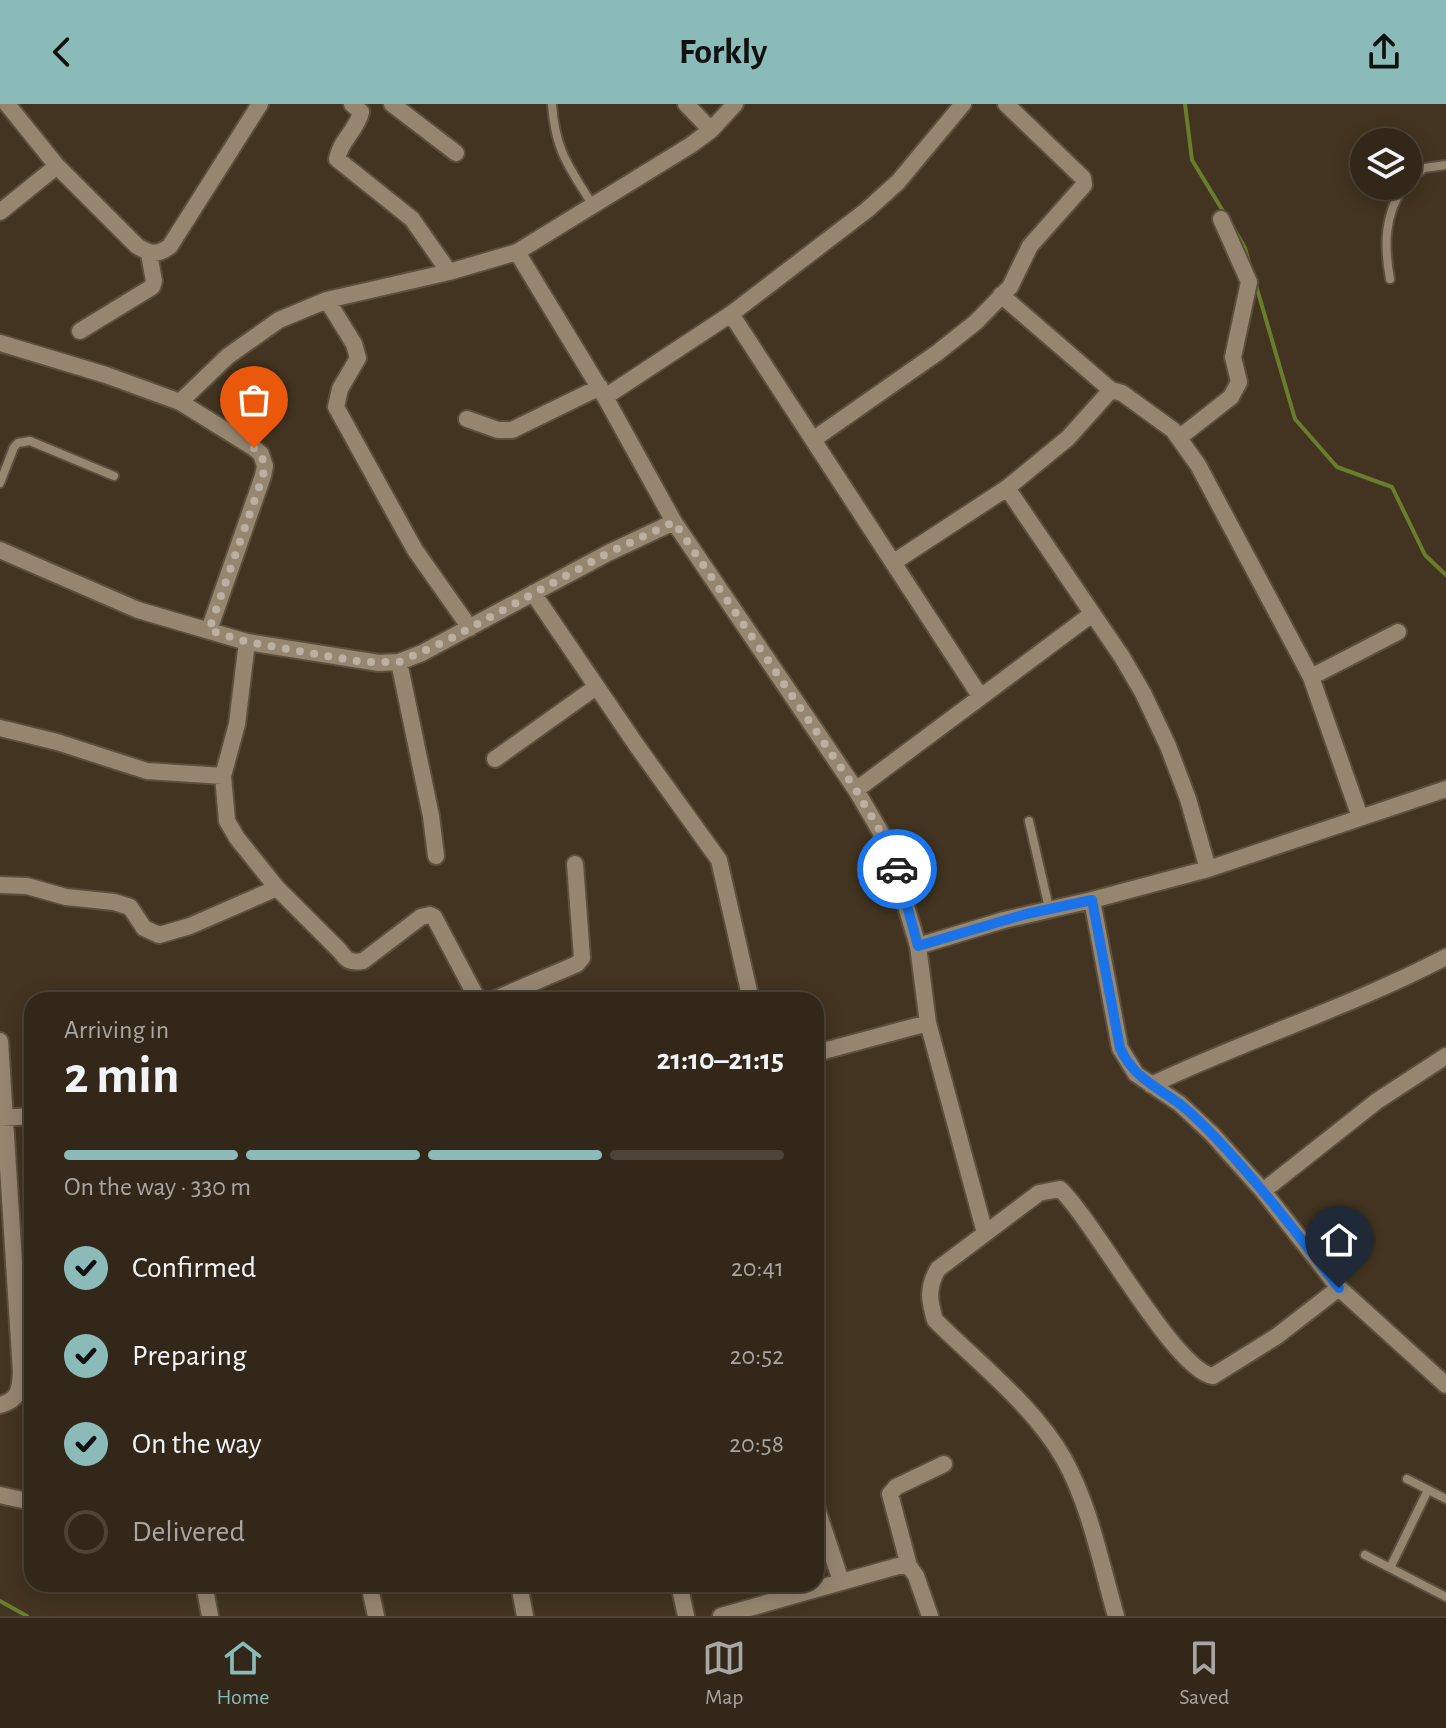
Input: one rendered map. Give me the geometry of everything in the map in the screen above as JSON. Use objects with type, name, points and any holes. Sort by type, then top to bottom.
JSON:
[{"type":"street","points":[[7,104],[57,166],[137,246],[149,254],[160,253],[170,246],[260,104]]},
{"type":"street","points":[[392,104],[456,153]]},
{"type":"street","points":[[686,104],[711,130]]},
{"type":"street","points":[[180,402],[228,356],[279,320],[327,300],[449,272],[517,252],[691,145],[711,130],[735,104]]},
{"type":"street","points":[[467,419],[498,430],[512,430],[602,392],[731,314],[867,210],[898,182],[963,104]]},
{"type":"street","points":[[814,439],[976,322],[1010,287],[1030,246],[1084,185],[1083,178],[1006,104]]},
{"type":"street","points":[[361,107],[359,120],[337,159],[412,219],[449,272]]},
{"type":"street","points":[[0,212],[57,166]]},
{"type":"street","points":[[1180,437],[1231,397],[1239,382],[1233,357],[1249,282],[1221,219]]},
{"type":"street","points":[[517,252],[602,392],[674,522],[856,790],[887,843],[918,946],[928,1023],[985,1233]]},
{"type":"street","points":[[80,331],[152,287],[154,281],[149,254]]},
{"type":"street","points":[[1001,295],[1111,390],[1122,393],[1180,437],[1311,677],[1360,817]]},
{"type":"street","points":[[327,300],[354,344],[358,358],[340,389],[336,407],[415,550],[470,628]]},
{"type":"street","points":[[731,314],[980,696]]},
{"type":"street","points":[[0,343],[106,375],[180,402],[261,454],[265,466],[209,630]]},
{"type":"street","points":[[894,562],[1007,488],[1068,438],[1111,390]]},
{"type":"street","points":[[1007,488],[1122,657],[1154,714],[1188,799],[1208,869]]},
{"type":"street","points":[[0,550],[138,610],[247,642],[362,662],[399,662],[674,522]]},
{"type":"street","points":[[533,593],[719,860],[749,992]]},
{"type":"street","points":[[856,790],[1092,614]]},
{"type":"street","points":[[1311,677],[1398,632]]},
{"type":"street","points":[[247,642],[237,724],[223,776],[227,821],[237,838],[277,888],[345,959],[353,963],[363,961],[421,917],[430,915],[434,917],[474,992]]},
{"type":"street","points":[[399,662],[436,856]]},
{"type":"street","points":[[495,759],[596,687]]},
{"type":"street","points":[[0,728],[57,742],[147,771],[223,776]]},
{"type":"street","points":[[918,946],[1049,908],[1092,900],[1208,869],[1446,789]]},
{"type":"street","points":[[512,992],[577,964],[582,958],[575,864]]},
{"type":"street","points":[[0,885],[27,886],[66,897],[114,902],[130,907],[144,928],[159,935],[190,926],[277,888]]},
{"type":"street","points":[[1092,900],[1120,1048],[1126,1063],[1136,1074],[1192,1115],[1263,1191],[1339,1288],[1446,1385]]},
{"type":"street","points":[[1151,1085],[1208,1058],[1358,1000],[1446,957]]},
{"type":"street","points":[[824,1051],[928,1023]]},
{"type":"street","points":[[0,1041],[2,1118],[21,1372],[20,1392],[12,1402],[0,1405]]},
{"type":"street","points":[[1263,1191],[1377,1101],[1446,1056]]},
{"type":"street","points":[[2,1118],[24,1117]]},
{"type":"street","points":[[1116,1616],[1078,1488],[1063,1457],[1026,1410],[935,1320],[929,1301],[930,1283],[938,1269],[1039,1193],[1060,1189],[1192,1366],[1204,1375],[1213,1376],[1277,1336],[1339,1288]]},
{"type":"street","points":[[930,1616],[916,1576],[909,1566],[890,1494],[896,1487],[944,1464]]},
{"type":"street","points":[[0,1495],[24,1500]]},
{"type":"street","points":[[824,1530],[841,1581]]},
{"type":"street","points":[[824,1588],[898,1566],[909,1566]]},
{"type":"street","points":[[206,1592],[210,1616]]},
{"type":"street","points":[[371,1592],[376,1616]]},
{"type":"street","points":[[520,1592],[525,1616]]},
{"type":"street","points":[[681,1592],[686,1616]]},
{"type":"street","points":[[721,1616],[772,1609],[814,1592]]},
{"type":"lane","points":[[552,104],[553,126],[560,153],[592,204]]},
{"type":"lane","points":[[1422,170],[1446,165]]},
{"type":"lane","points":[[1390,279],[1387,227],[1396,200]]},
{"type":"lane","points":[[0,483],[14,447],[30,441],[114,476]]},
{"type":"lane","points":[[1029,821],[1049,908]]},
{"type":"lane","points":[[1407,1479],[1446,1499]]},
{"type":"lane","points":[[1390,1568],[1428,1490]]},
{"type":"lane","points":[[1365,1555],[1446,1597]]},
{"type":"waterway","points":[[1185,104],[1192,160],[1226,216]]},
{"type":"waterway","points":[[1233,227],[1245,248],[1250,266]]},
{"type":"waterway","points":[[1255,282],[1295,419],[1337,467],[1392,487],[1425,555],[1446,575]]},
{"type":"waterway","points":[[0,1601],[27,1616]]},
{"type":"way so far","points":[[254,448],[261,454],[265,466],[263,476],[209,630],[247,642],[362,662],[399,662],[446,641],[608,553],[674,522],[856,790],[887,843],[897,869]]},
{"type":"route","points":[[897,869],[918,946],[1026,914],[1092,900],[1120,1048],[1126,1063],[1136,1074],[1180,1104],[1212,1134],[1263,1191],[1339,1288]]}]
